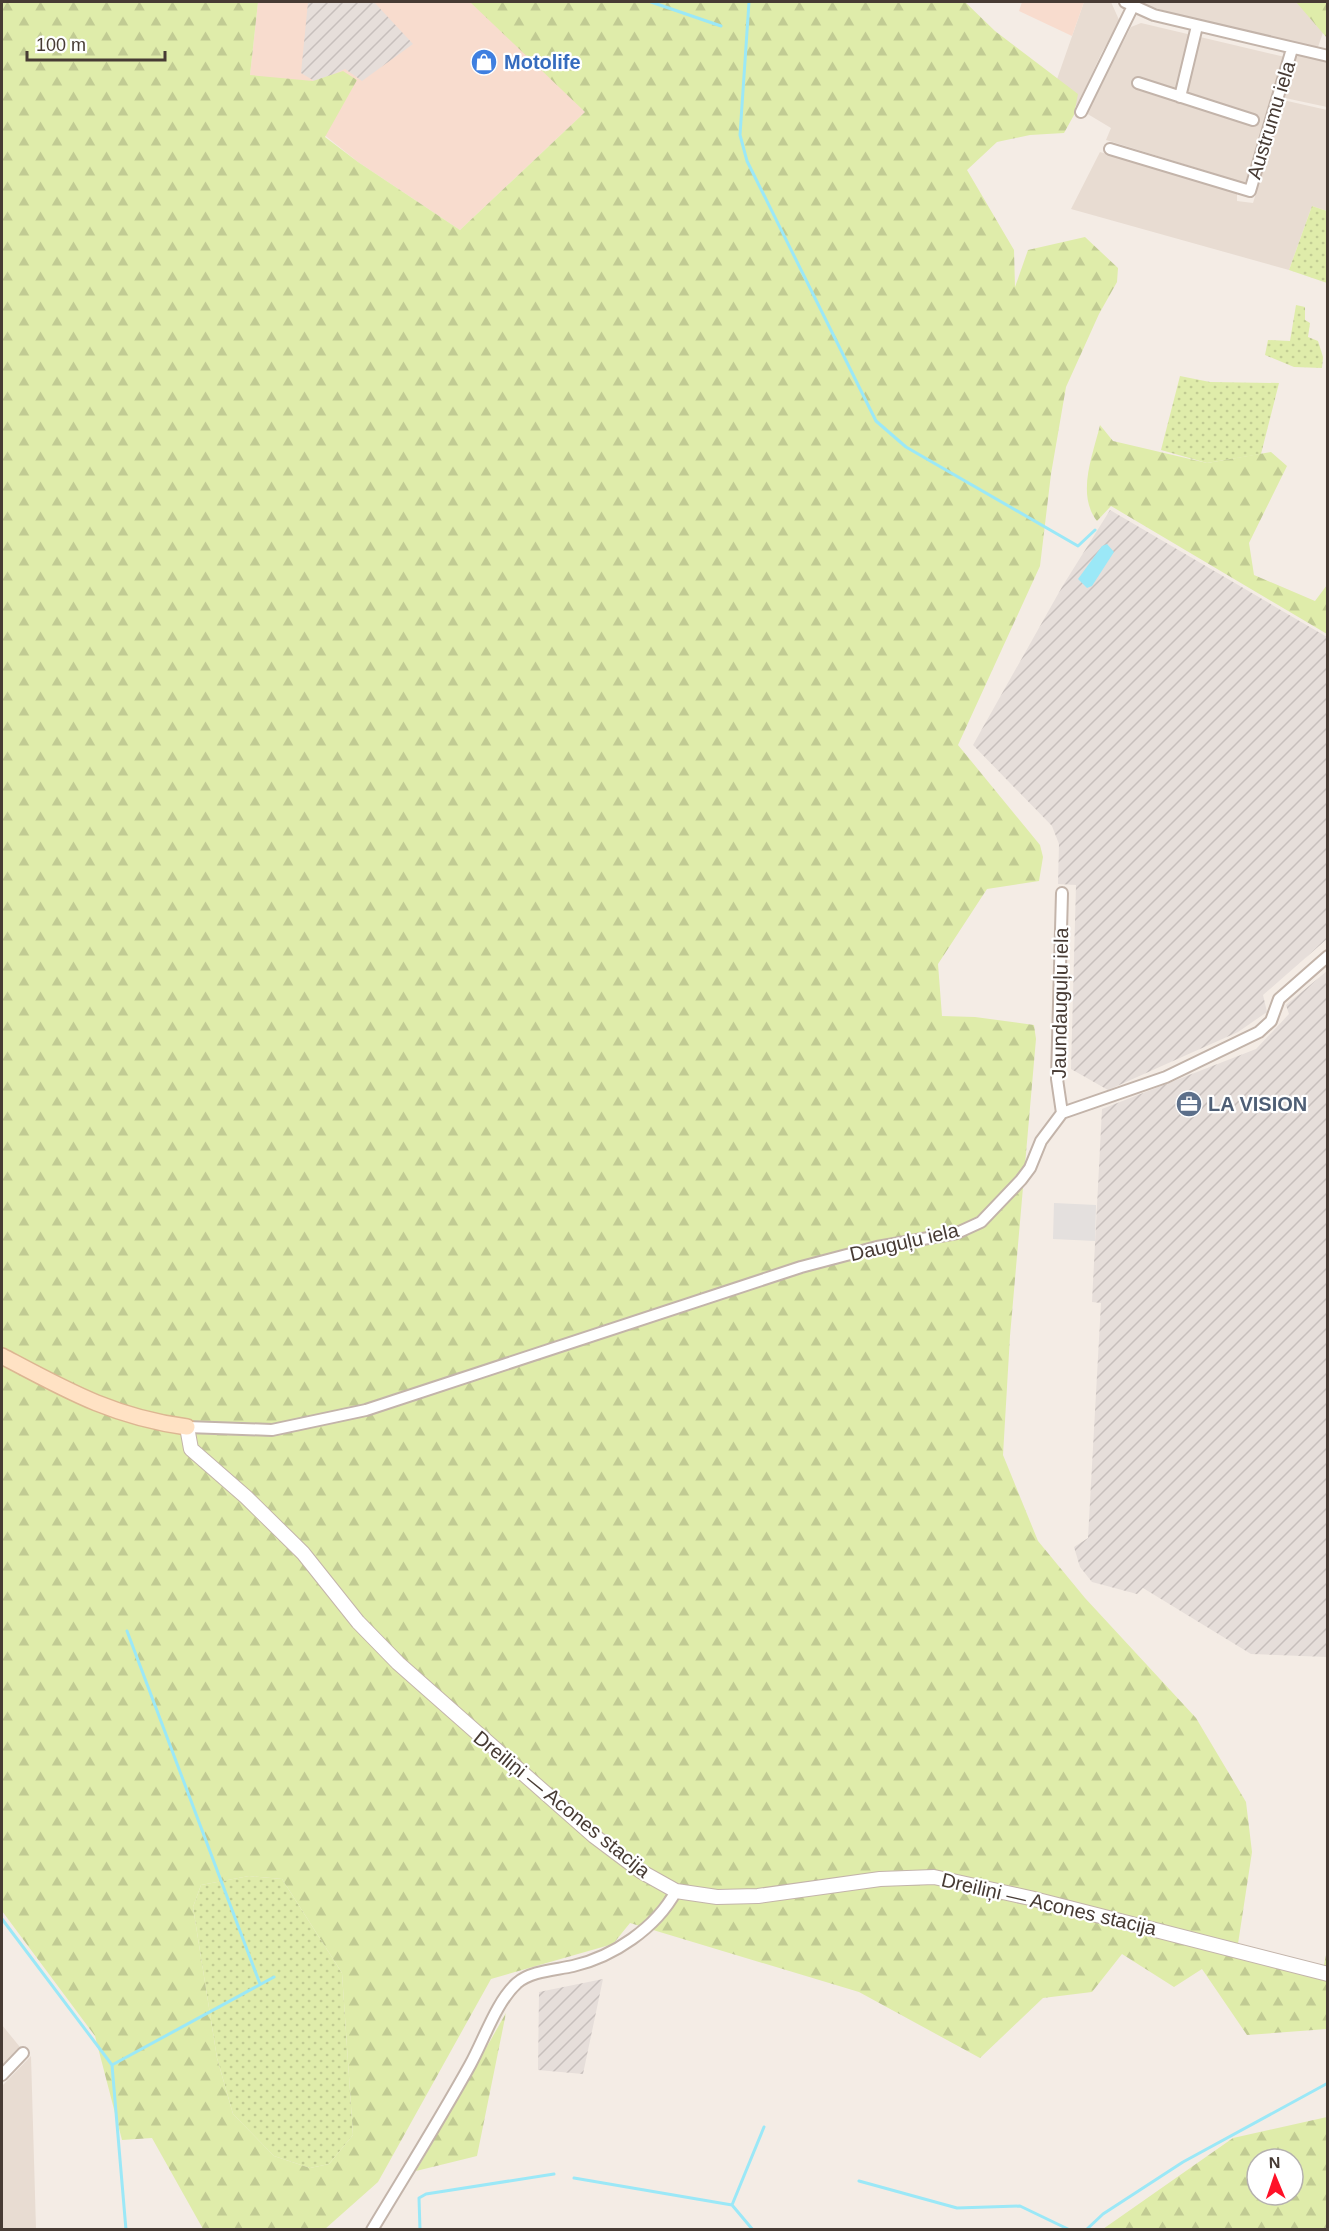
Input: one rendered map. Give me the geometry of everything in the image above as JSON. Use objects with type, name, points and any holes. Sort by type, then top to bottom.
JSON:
[{"type":"main road","points":[[2,1356],[60,1389],[97,1404],[161,1424],[187,1428]]},
{"type":"street","points":[[1081,111],[1129,4],[1154,15],[1328,56]]},
{"type":"street","points":[[1180,97],[1197,26]]},
{"type":"street","name":"Austrumu iela","points":[[1110,149],[1250,191],[1292,49]]},
{"type":"street","points":[[1138,83],[1253,120]]},
{"type":"street","name":"Jaundauguļu iela","points":[[1062,893],[1057,1079],[1062,1113]]},
{"type":"street","points":[[1062,1113],[1148,1084],[1241,1042],[1271,1021],[1279,999],[1328,956]]},
{"type":"street","name":"Dauguļu iela","points":[[187,1428],[272,1430],[366,1410],[801,1267],[877,1246],[957,1233],[981,1222],[1030,1168],[1041,1141],[1062,1113]]},
{"type":"street","name":"Dreiliņi — Acones stacija","points":[[187,1428],[191,1449],[246,1497],[303,1553],[358,1622],[398,1663],[594,1836],[642,1872],[676,1891],[717,1897],[758,1896],[880,1879],[934,1877],[1030,1898],[1328,1974]]},
{"type":"street","points":[[372,2229],[488,2034],[502,2000],[520,1981],[532,1975],[579,1965],[614,1952],[659,1916],[676,1891]]},
{"type":"street","points":[[2,2075],[23,2053]]},
{"type":"shaded area","points":[[258,2],[481,2],[585,112],[460,230],[358,162],[250,75]]},
{"type":"shaded area","points":[[308,2],[374,2],[413,44],[362,81],[345,69],[316,82],[301,73]]},
{"type":"shaded area","points":[[1022,2],[1084,2],[1072,36],[1019,11]]},
{"type":"shaded area","points":[[1084,2],[1111,2],[1120,22],[1102,52],[1077,106],[1049,102]]},
{"type":"shaded area","points":[[1137,2],[1323,2],[1327,21],[1318,47],[1203,23]]},
{"type":"shaded area","points":[[1141,23],[1285,57],[1245,183],[1106,140],[1111,128],[1086,113],[1131,27]]},
{"type":"shaded area","points":[[1296,52],[1327,59],[1327,107],[1285,98]]},
{"type":"shaded area","points":[[1283,100],[1327,110],[1327,211],[1312,206],[1289,270],[1071,209],[1100,152],[1237,192],[1237,201],[1253,203],[1261,177],[1257,176]]},
{"type":"shaded area","points":[[1110,510],[1327,637],[1327,939],[1263,995],[1267,1012],[1238,1032],[1108,1090],[1071,1069],[1076,885],[1058,884],[1059,844],[1052,826],[973,745],[1062,587]]},
{"type":"shaded area","points":[[1327,971],[1327,1657],[1251,1654],[1143,1588],[1137,1594],[1092,1582],[1080,1567],[1074,1547],[1088,1538],[1101,1303],[1092,1302],[1102,1109],[1256,1049],[1289,1014],[1286,1005]]},
{"type":"shaded area","points":[[1054,1203],[1096,1205],[1095,1241],[1053,1239]]},
{"type":"shaded area","points":[[603,1979],[583,2074],[538,2070],[539,1992]]},
{"type":"shaded area","points":[[2,2025],[24,2052],[2,2075]]},
{"type":"shaded area","points":[[31,2056],[36,2229],[2,2229],[2,2086]]},
{"type":"green space","points":[[2,2],[258,2],[250,75],[313,81],[343,71],[357,80],[325,137],[358,162],[460,230],[585,112],[470,2],[965,2],[995,31],[1078,94],[1074,115],[1064,133],[1030,135],[997,142],[967,170],[1014,250],[1015,287],[1028,250],[1085,237],[1118,268],[1117,282],[1099,314],[1066,387],[1051,474],[1040,566],[958,745],[1040,845],[1043,857],[1039,881],[987,889],[938,964],[942,1016],[975,1017],[1034,1025],[1036,1039],[1010,1336],[1003,1455],[1038,1541],[1085,1598],[1196,1718],[1246,1802],[1252,1852],[1236,1957],[1322,1975],[1327,1950],[1327,2029],[1247,2035],[1202,1969],[1174,1987],[1122,1954],[1092,1992],[1043,1998],[980,2058],[859,1992],[630,1923],[613,1944],[491,1979],[378,2182],[325,2229],[203,2229],[152,2138],[122,2140],[95,2036],[2,1911]],"holes":[[[249,1876],[282,1879],[342,1973],[353,2135],[329,2164],[310,2168],[274,2156],[233,2114],[217,2058],[193,1907],[201,1885]]]},
{"type":"green space","points":[[1296,2],[1327,2],[1327,38]]},
{"type":"green space","points":[[1312,206],[1327,211],[1327,283],[1289,270]]},
{"type":"green space","points":[[1296,305],[1305,307],[1305,320],[1310,323],[1308,337],[1318,341],[1323,357],[1322,368],[1294,367],[1265,355],[1268,340],[1290,341]]},
{"type":"green space","points":[[1180,376],[1210,382],[1279,383],[1261,454],[1207,463],[1161,450]]},
{"type":"green space","points":[[1100,425],[1113,441],[1207,463],[1271,452],[1287,466],[1249,543],[1254,575],[1315,601],[1327,585],[1327,634],[1111,506],[1097,521],[1091,510],[1087,487],[1090,461]]},
{"type":"green space","points":[[249,1876],[282,1879],[342,1973],[353,2135],[329,2164],[310,2168],[274,2156],[233,2114],[217,2058],[193,1907],[201,1885]]},
{"type":"green space","points":[[506,2013],[477,2156],[416,2171]]},
{"type":"green space","points":[[1327,2117],[1327,2229],[1103,2229],[1233,2138]]},
{"type":"water","points":[[1107,544],[1114,552],[1092,586],[1087,588],[1078,579],[1102,546]]},
{"type":"waterway","points":[[651,2],[721,26]]},
{"type":"waterway","points":[[749,2],[740,135],[747,161],[876,421],[906,447],[1078,546],[1095,530]]},
{"type":"waterway","points":[[127,1631],[260,1984]]},
{"type":"waterway","points":[[2,1919],[112,2065],[126,2230]]},
{"type":"waterway","points":[[112,2065],[274,1977]]},
{"type":"waterway","points":[[1086,2230],[1103,2214],[1183,2162],[1328,2083]]},
{"type":"waterway","points":[[732,2205],[764,2127]]},
{"type":"waterway","points":[[420,2230],[419,2198],[426,2194],[554,2174]]},
{"type":"waterway","points":[[574,2178],[732,2205],[753,2230]]},
{"type":"waterway","points":[[859,2181],[957,2208],[1020,2206],[1070,2230]]},
{"type":"place","name":"Motolife","points":[[484,62]]},
{"type":"place","name":"LA VISION","points":[[1189,1104]]}]
